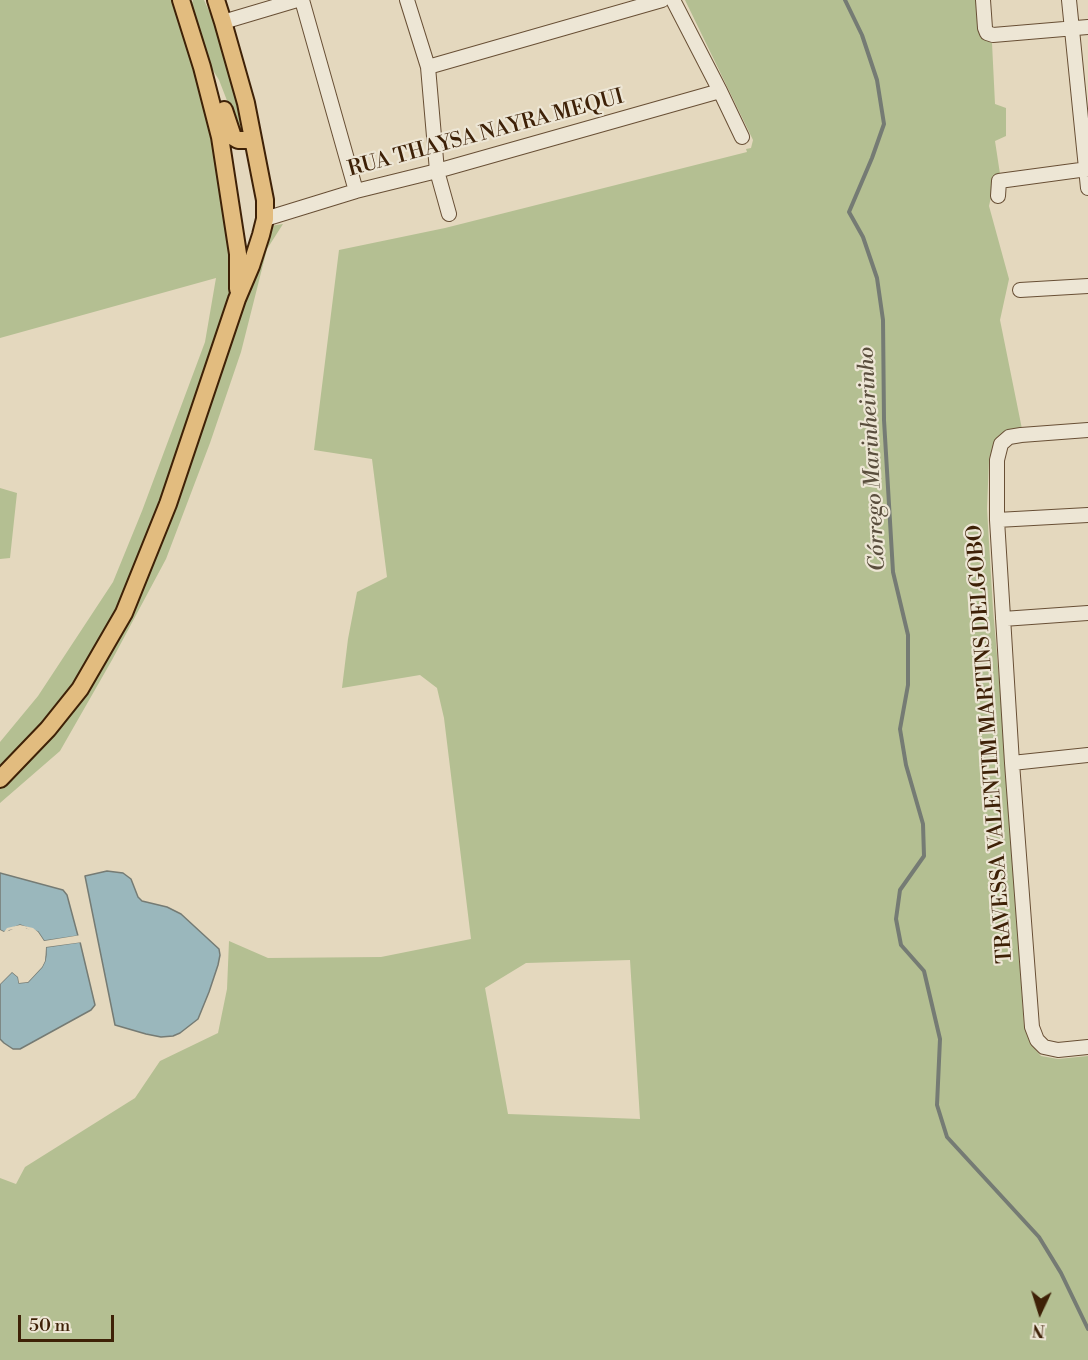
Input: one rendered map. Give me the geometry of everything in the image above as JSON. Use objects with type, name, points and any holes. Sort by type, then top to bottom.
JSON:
[{"type":"main road","points":[[180,0],[202,67],[222,148],[238,254],[237,298]]},
{"type":"main road","points":[[0,779],[48,729],[80,689],[124,614],[168,504],[237,298],[261,235],[265,219],[265,200],[246,103],[216,0]]},
{"type":"main road","points":[[202,67],[215,84],[233,137],[238,140],[252,138]]},
{"type":"street","points":[[223,22],[297,0]]},
{"type":"street","points":[[302,0],[356,191]]},
{"type":"street","points":[[407,0],[428,67],[437,171],[450,214]]},
{"type":"street","points":[[428,67],[662,0]]},
{"type":"street","points":[[673,0],[742,137]]},
{"type":"street","points":[[983,0],[985,28],[987,33],[993,35],[1088,27]]},
{"type":"street","points":[[1069,0],[1088,189]]},
{"type":"street","name":"RUA THAYSA NAYRA MEQUI","points":[[265,219],[356,191],[437,171],[720,91]]},
{"type":"street","points":[[998,196],[999,181],[1087,169]]},
{"type":"street","points":[[1020,290],[1088,286]]},
{"type":"street","name":"TRAVESSA VALENTIM MARTINS DELGOBO","points":[[1088,430],[1009,437],[1001,444],[996,460],[997,520],[1012,763],[1032,1027],[1036,1040],[1044,1047],[1058,1050],[1088,1047]]},
{"type":"street","points":[[997,520],[1088,515]]},
{"type":"street","points":[[1003,619],[1088,613]]},
{"type":"street","points":[[1012,763],[1088,755]]},
{"type":"green space","points":[[0,0],[177,0],[218,138],[235,283],[162,505],[119,612],[74,688],[0,775],[0,742],[38,696],[113,582],[205,342],[216,278],[0,338]]},
{"type":"green space","points":[[193,0],[204,0],[216,26],[247,128],[245,134],[240,134],[219,80],[209,64],[191,6]]},
{"type":"green space","points":[[685,0],[978,0],[982,35],[992,43],[995,104],[1006,108],[1006,136],[995,141],[1000,174],[995,179],[989,206],[1009,279],[1000,320],[1022,429],[995,442],[989,459],[987,509],[1024,1026],[1030,1043],[1041,1056],[1058,1059],[1088,1056],[1088,1360],[0,1360],[0,1178],[16,1184],[25,1167],[135,1098],[160,1061],[218,1033],[227,989],[229,941],[268,958],[381,957],[471,939],[444,718],[437,688],[420,675],[342,688],[357,592],[387,577],[372,459],[314,450],[339,250],[445,228],[747,152],[746,149],[751,148],[753,140]],"holes":[[[630,960],[640,1119],[508,1114],[485,988],[526,963]]]},
{"type":"green space","points":[[283,224],[267,249],[241,352],[210,443],[166,559],[60,751],[0,803],[0,786],[103,660],[270,226]]},
{"type":"green space","points":[[0,488],[17,493],[10,558],[0,559]]},
{"type":"water","points":[[107,871],[123,873],[131,879],[142,901],[167,907],[181,914],[219,949],[218,965],[198,1019],[173,1036],[161,1037],[115,1025],[85,876]]},
{"type":"water","points":[[0,873],[63,890],[67,895],[78,936],[44,941],[38,932],[20,925],[4,932],[0,930]]},
{"type":"water","points":[[80,942],[95,1005],[91,1010],[20,1049],[13,1049],[4,1043],[0,1039],[0,984],[12,972],[18,977],[19,983],[28,982],[42,967],[46,947]]},
{"type":"pier","points":[[20,925],[33,928],[44,941],[81,935],[81,937],[44,944],[36,934],[26,928],[9,930],[5,935],[0,933],[0,930],[4,932],[7,928]]},
{"type":"pier","points":[[80,939],[83,942],[46,947],[42,967],[28,982],[19,983],[18,977],[12,972],[0,984],[0,979],[11,969],[21,975],[21,980],[26,979],[42,960],[45,945]]},
{"type":"waterway","name":"Córrego Marinheirinho","points":[[845,0],[862,35],[877,80],[884,124],[849,212],[863,237],[877,278],[883,320],[884,420],[893,572],[908,635],[908,685],[900,729],[906,765],[923,824],[924,856],[900,890],[896,919],[901,945],[924,971],[940,1039],[937,1105],[947,1137],[1039,1237],[1061,1273],[1088,1329]]}]
